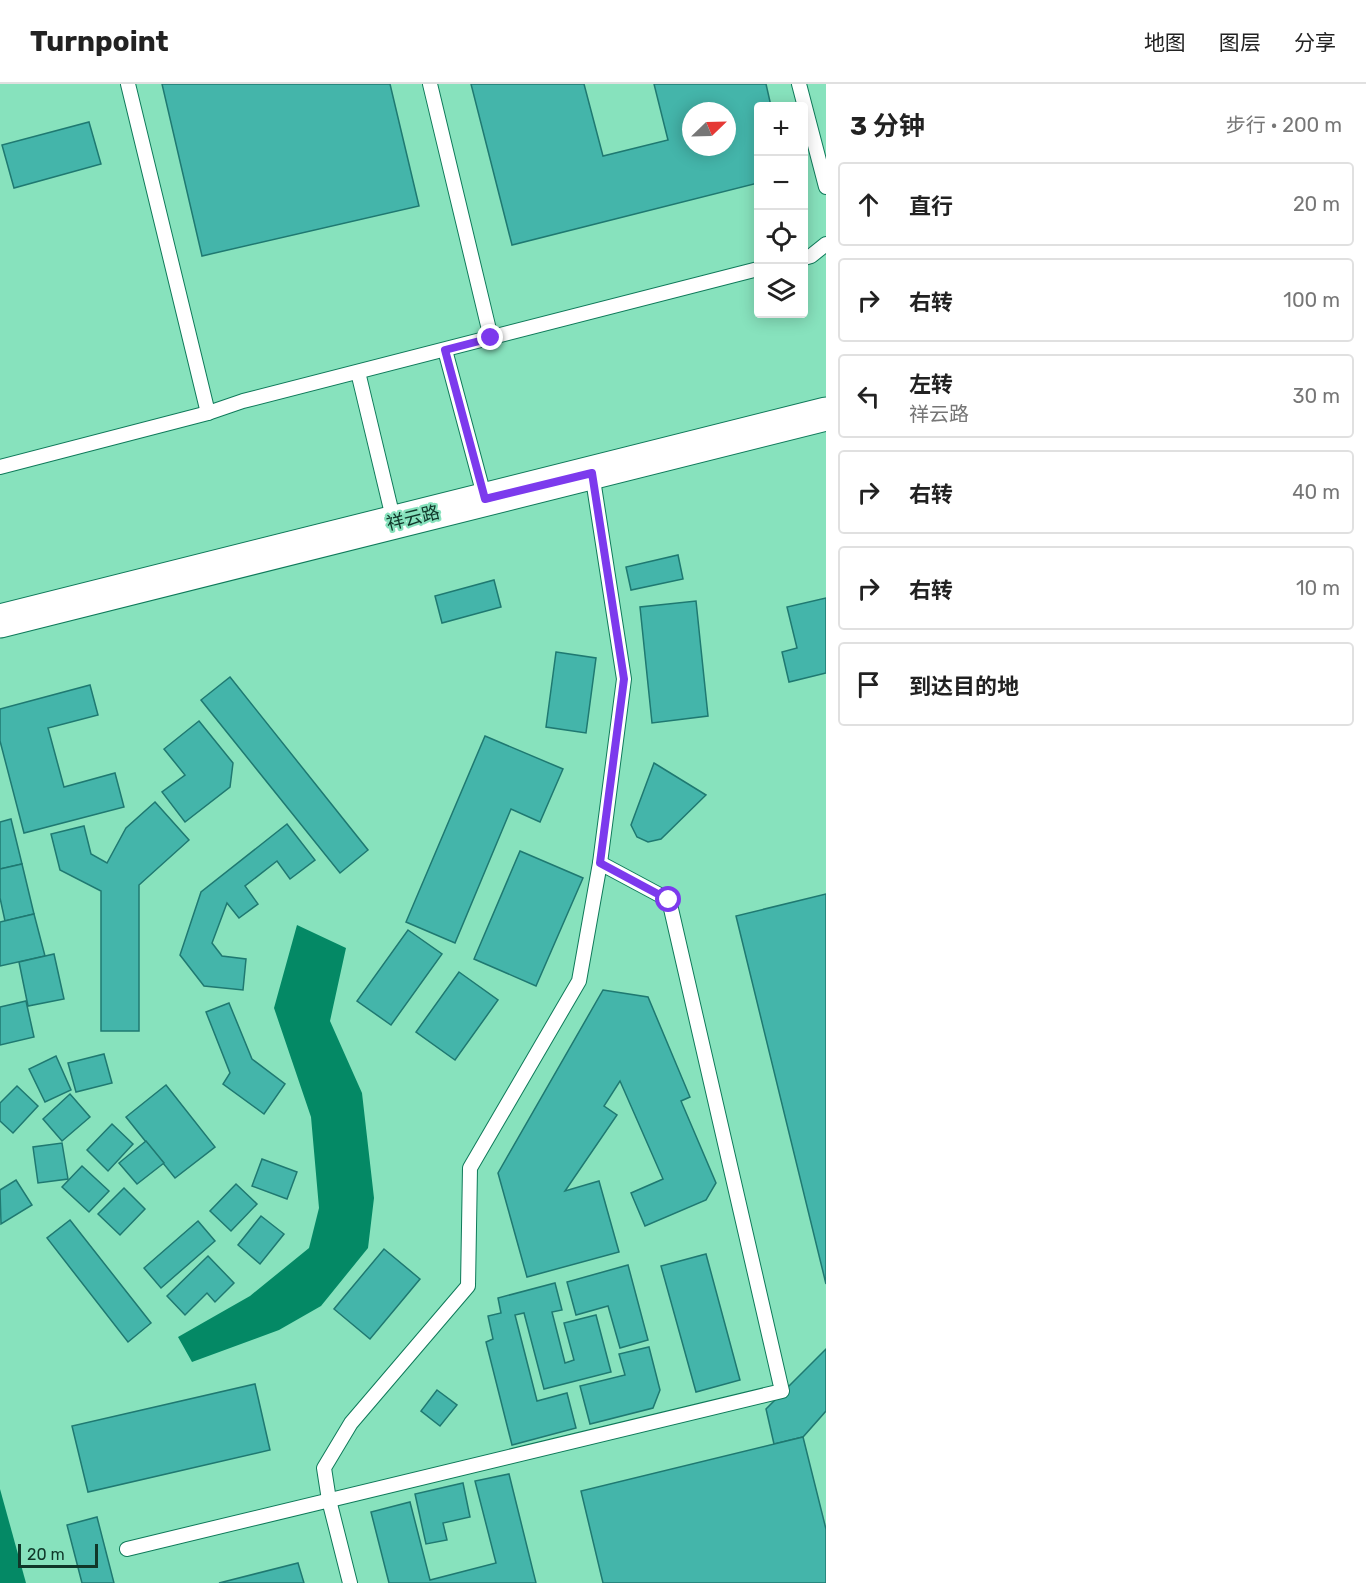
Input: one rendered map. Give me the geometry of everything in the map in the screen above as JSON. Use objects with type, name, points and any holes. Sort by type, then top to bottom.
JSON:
[{"type":"street","name":"祥云路","points":[[0,621],[826,414]]},
{"type":"lane","points":[[128,84],[208,413]]},
{"type":"lane","points":[[430,84],[491,338]]},
{"type":"lane","points":[[800,84],[826,187]]},
{"type":"lane","points":[[808,257],[826,244]]},
{"type":"lane","points":[[0,467],[208,413],[243,401],[754,270]]},
{"type":"lane","points":[[445,350],[485,499]]},
{"type":"lane","points":[[358,372],[394,522]]},
{"type":"lane","points":[[350,1583],[329,1500],[324,1468],[351,1423],[468,1286],[470,1168],[579,981],[600,863],[624,679],[592,473]]},
{"type":"lane","points":[[127,1549],[782,1391],[669,900],[600,863]]},
{"type":"shaded area","points":[[297,925],[346,948],[330,1021],[362,1093],[374,1198],[368,1248],[321,1306],[279,1330],[192,1362],[178,1337],[250,1296],[309,1248],[319,1208],[311,1117],[274,1008]]},
{"type":"shaded area","points":[[0,1489],[26,1583],[0,1583]]},
{"type":"building","points":[[162,84],[390,84],[419,206],[202,256]]},
{"type":"building","points":[[471,84],[584,84],[603,156],[668,140],[654,84],[766,84],[770,102],[754,102],[754,184],[512,245]]},
{"type":"building","points":[[89,122],[101,164],[14,188],[2,145]]},
{"type":"building","points":[[678,555],[683,579],[631,590],[626,567]]},
{"type":"building","points":[[494,580],[501,607],[442,623],[435,596]]},
{"type":"building","points":[[826,598],[826,673],[789,682],[782,652],[797,648],[787,607]]},
{"type":"building","points":[[696,601],[708,716],[652,723],[640,607]]},
{"type":"building","points":[[556,652],[596,658],[586,733],[546,727]]},
{"type":"building","points":[[230,677],[368,850],[340,873],[201,700]]},
{"type":"building","points":[[90,685],[98,715],[48,728],[64,787],[115,773],[124,807],[24,833],[0,741],[0,709]]},
{"type":"building","points":[[199,721],[233,763],[230,787],[185,822],[162,792],[185,775],[164,749]]},
{"type":"building","points":[[485,736],[563,769],[540,822],[511,809],[455,943],[406,922]]},
{"type":"building","points":[[654,763],[706,795],[661,839],[648,842],[637,837],[631,825]]},
{"type":"building","points":[[155,802],[189,840],[139,885],[139,1031],[101,1031],[101,891],[60,870],[51,834],[84,826],[91,854],[107,863],[126,828]]},
{"type":"building","points":[[11,819],[22,864],[0,869],[0,822]]},
{"type":"building","points":[[287,824],[315,860],[290,879],[277,861],[245,886],[258,904],[239,918],[227,903],[212,943],[222,956],[246,959],[243,990],[204,986],[180,955],[201,892]]},
{"type":"building","points":[[520,851],[583,878],[536,986],[474,959]]},
{"type":"building","points":[[22,864],[34,914],[5,921],[0,898],[0,869]]},
{"type":"building","points":[[826,894],[826,1284],[736,916]]},
{"type":"building","points":[[34,914],[45,956],[0,966],[0,922]]},
{"type":"building","points":[[408,930],[442,954],[391,1025],[357,1001]]},
{"type":"building","points":[[54,954],[64,999],[28,1006],[19,962]]},
{"type":"building","points":[[459,972],[498,1000],[455,1060],[416,1032]]},
{"type":"building","points":[[603,990],[648,997],[690,1097],[681,1101],[716,1183],[706,1200],[645,1226],[631,1193],[663,1179],[620,1081],[604,1106],[617,1115],[565,1191],[599,1181],[619,1252],[527,1277],[498,1173]]},
{"type":"building","points":[[26,1001],[34,1037],[0,1045],[0,1007]]},
{"type":"building","points":[[229,1003],[252,1059],[285,1084],[264,1114],[223,1084],[230,1073],[206,1012]]},
{"type":"building","points":[[104,1054],[112,1083],[76,1092],[68,1063]]},
{"type":"building","points":[[56,1056],[71,1090],[45,1102],[29,1069]]},
{"type":"building","points":[[166,1085],[215,1147],[175,1178],[126,1117]]},
{"type":"building","points":[[17,1086],[38,1106],[13,1133],[0,1121],[0,1103]]},
{"type":"building","points":[[70,1094],[90,1117],[62,1141],[43,1119]]},
{"type":"building","points":[[112,1124],[133,1144],[108,1171],[87,1150]]},
{"type":"building","points":[[146,1141],[164,1163],[137,1184],[119,1163]]},
{"type":"building","points":[[62,1143],[68,1179],[38,1183],[33,1147]]},
{"type":"building","points":[[262,1159],[297,1172],[287,1199],[252,1186]]},
{"type":"building","points":[[82,1166],[109,1191],[89,1212],[62,1187]]},
{"type":"building","points":[[16,1180],[32,1205],[1,1224],[0,1190]]},
{"type":"building","points":[[236,1184],[257,1204],[231,1231],[210,1211]]},
{"type":"building","points":[[124,1188],[145,1209],[120,1235],[98,1214]]},
{"type":"building","points":[[261,1216],[284,1234],[260,1264],[238,1245]]},
{"type":"building","points":[[70,1220],[151,1323],[128,1342],[47,1238]]},
{"type":"building","points":[[198,1221],[215,1241],[161,1288],[144,1268]]},
{"type":"building","points":[[384,1249],[420,1279],[370,1339],[334,1309]]},
{"type":"building","points":[[706,1254],[740,1380],[696,1392],[661,1266]]},
{"type":"building","points":[[208,1256],[234,1283],[215,1302],[207,1293],[185,1315],[167,1296]]},
{"type":"building","points":[[628,1265],[648,1340],[620,1348],[608,1306],[576,1315],[567,1282]]},
{"type":"building","points":[[555,1283],[562,1310],[552,1312],[565,1363],[574,1360],[564,1323],[596,1315],[611,1372],[544,1389],[524,1313],[515,1315],[537,1401],[567,1393],[576,1428],[512,1445],[486,1342],[493,1339],[488,1316],[501,1313],[498,1298]]},
{"type":"building","points":[[649,1347],[660,1390],[653,1408],[590,1424],[580,1386],[625,1375],[619,1354]]},
{"type":"building","points":[[826,1349],[826,1411],[803,1437],[774,1444],[766,1409]]},
{"type":"building","points":[[255,1384],[270,1450],[88,1492],[72,1426]]},
{"type":"building","points":[[437,1390],[457,1405],[440,1426],[421,1411]]},
{"type":"building","points":[[803,1437],[826,1529],[826,1583],[603,1583],[581,1491]]},
{"type":"building","points":[[509,1474],[536,1583],[389,1583],[371,1512],[410,1502],[430,1580],[496,1563],[475,1481]]},
{"type":"building","points":[[463,1483],[470,1517],[443,1523],[447,1540],[426,1544],[415,1494]]},
{"type":"building","points":[[97,1517],[114,1583],[82,1583],[67,1525]]},
{"type":"building","points":[[298,1563],[304,1583],[219,1583]]},
{"type":"route","points":[[491,338],[445,350],[485,499],[592,473],[624,679],[600,863],[669,900]]}]
